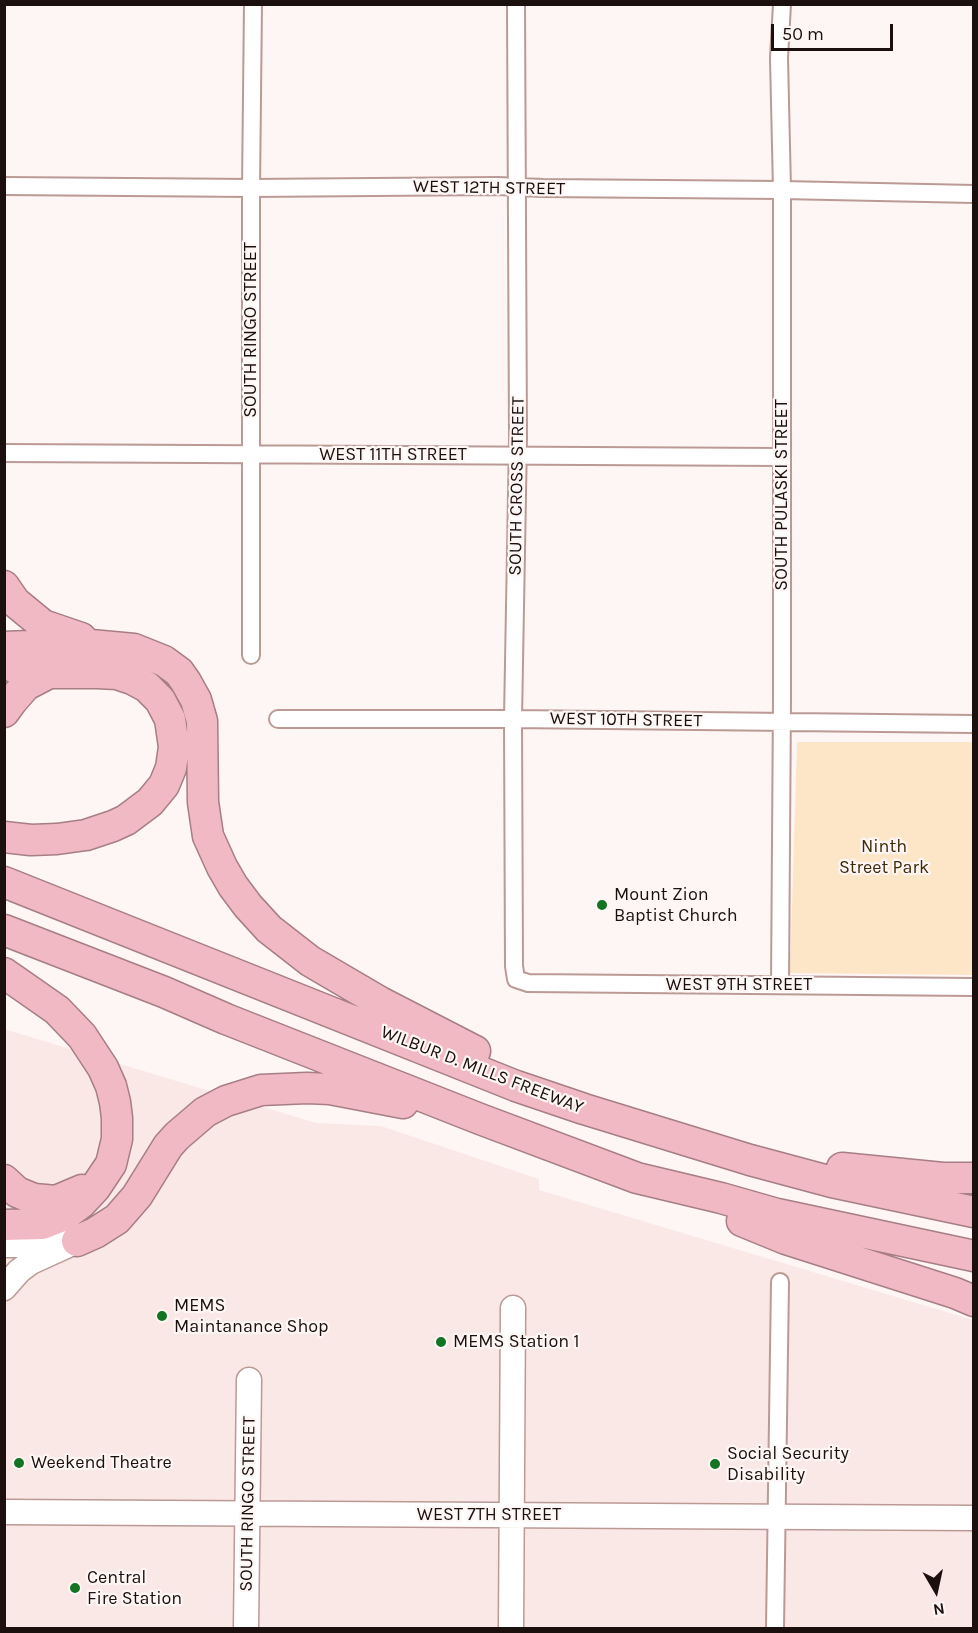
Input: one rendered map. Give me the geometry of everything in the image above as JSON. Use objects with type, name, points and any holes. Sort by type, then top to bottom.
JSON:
[{"type":"highway","points":[[4,586],[15,602],[43,625],[110,646]]},
{"type":"highway","points":[[4,647],[80,644],[134,649],[164,661],[179,672],[196,700],[202,721],[203,802],[208,836],[232,886],[248,906],[269,928],[310,961],[380,1002],[584,1109]]},
{"type":"highway","points":[[4,663],[18,669],[49,674],[117,674],[132,679],[147,687],[160,700],[170,720],[174,747],[171,768],[164,785],[150,802],[133,816],[86,835],[31,840],[4,837]]},
{"type":"highway","points":[[4,712],[26,685],[49,674]]},
{"type":"highway","name":"WILBUR D. MILLS FREEWAY","points":[[4,882],[516,1086],[750,1160],[832,1182],[974,1212]]},
{"type":"highway","points":[[4,930],[480,1119],[637,1178],[786,1239],[974,1301]]},
{"type":"highway","points":[[4,973],[42,998],[70,1022],[82,1036],[103,1068],[113,1094],[117,1118],[115,1154],[111,1164],[105,1175],[81,1203],[65,1215],[42,1224],[4,1225]]},
{"type":"highway","points":[[77,1241],[117,1219],[137,1196],[168,1146],[188,1126],[217,1105],[250,1093],[279,1088],[330,1089],[480,1119]]},
{"type":"highway","points":[[750,1160],[943,1178],[974,1178]]},
{"type":"highway","points":[[4,1180],[17,1192],[34,1199],[56,1201],[105,1175]]},
{"type":"highway","points":[[637,1178],[777,1214],[974,1256]]},
{"type":"street","name":"SOUTH RINGO STREET","points":[[250,655],[253,4]]},
{"type":"street","name":"SOUTH CROSS STREET","points":[[514,968],[513,719],[518,455],[516,4]]},
{"type":"street","name":"SOUTH PULASKI STREET","points":[[780,985],[782,190],[779,58],[782,4]]},
{"type":"street","name":"WEST 12TH STREET","points":[[4,186],[251,188],[486,186],[974,194]]},
{"type":"street","name":"WEST 11TH STREET","points":[[4,453],[782,457]]},
{"type":"street","name":"WEST 10TH STREET","points":[[278,719],[974,724]]},
{"type":"street","name":"WEST 9TH STREET","points":[[514,968],[516,979],[528,983],[974,987]]},
{"type":"street","points":[[4,1245],[77,1241]]},
{"type":"street","points":[[4,1288],[19,1271],[31,1262],[77,1241]]},
{"type":"street","points":[[775,1629],[780,1282]]},
{"type":"street","points":[[511,1629],[513,1308]]},
{"type":"street","name":"SOUTH RINGO STREET","points":[[246,1629],[249,1380]]},
{"type":"street","name":"WEST 7TH STREET","points":[[4,1512],[974,1518]]},
{"type":"shaded area","points":[[4,1029],[316,1123],[381,1126],[539,1179],[539,1190],[973,1320],[973,1628],[5,1628]]},
{"type":"green space","name":"Ninth Street Park","points":[[797,742],[973,742],[973,975],[790,973]]},
{"type":"place","name":"Mount Zion Baptist Church","points":[[602,905]]},
{"type":"place","name":"MEMS Maintanance Shop","points":[[162,1316]]},
{"type":"place","name":"MEMS Station 1","points":[[441,1342]]},
{"type":"place","name":"Weekend Theatre","points":[[19,1463]]},
{"type":"place","name":"Social Security Disability","points":[[715,1464]]},
{"type":"place","name":"Central Fire Station","points":[[75,1588]]}]
